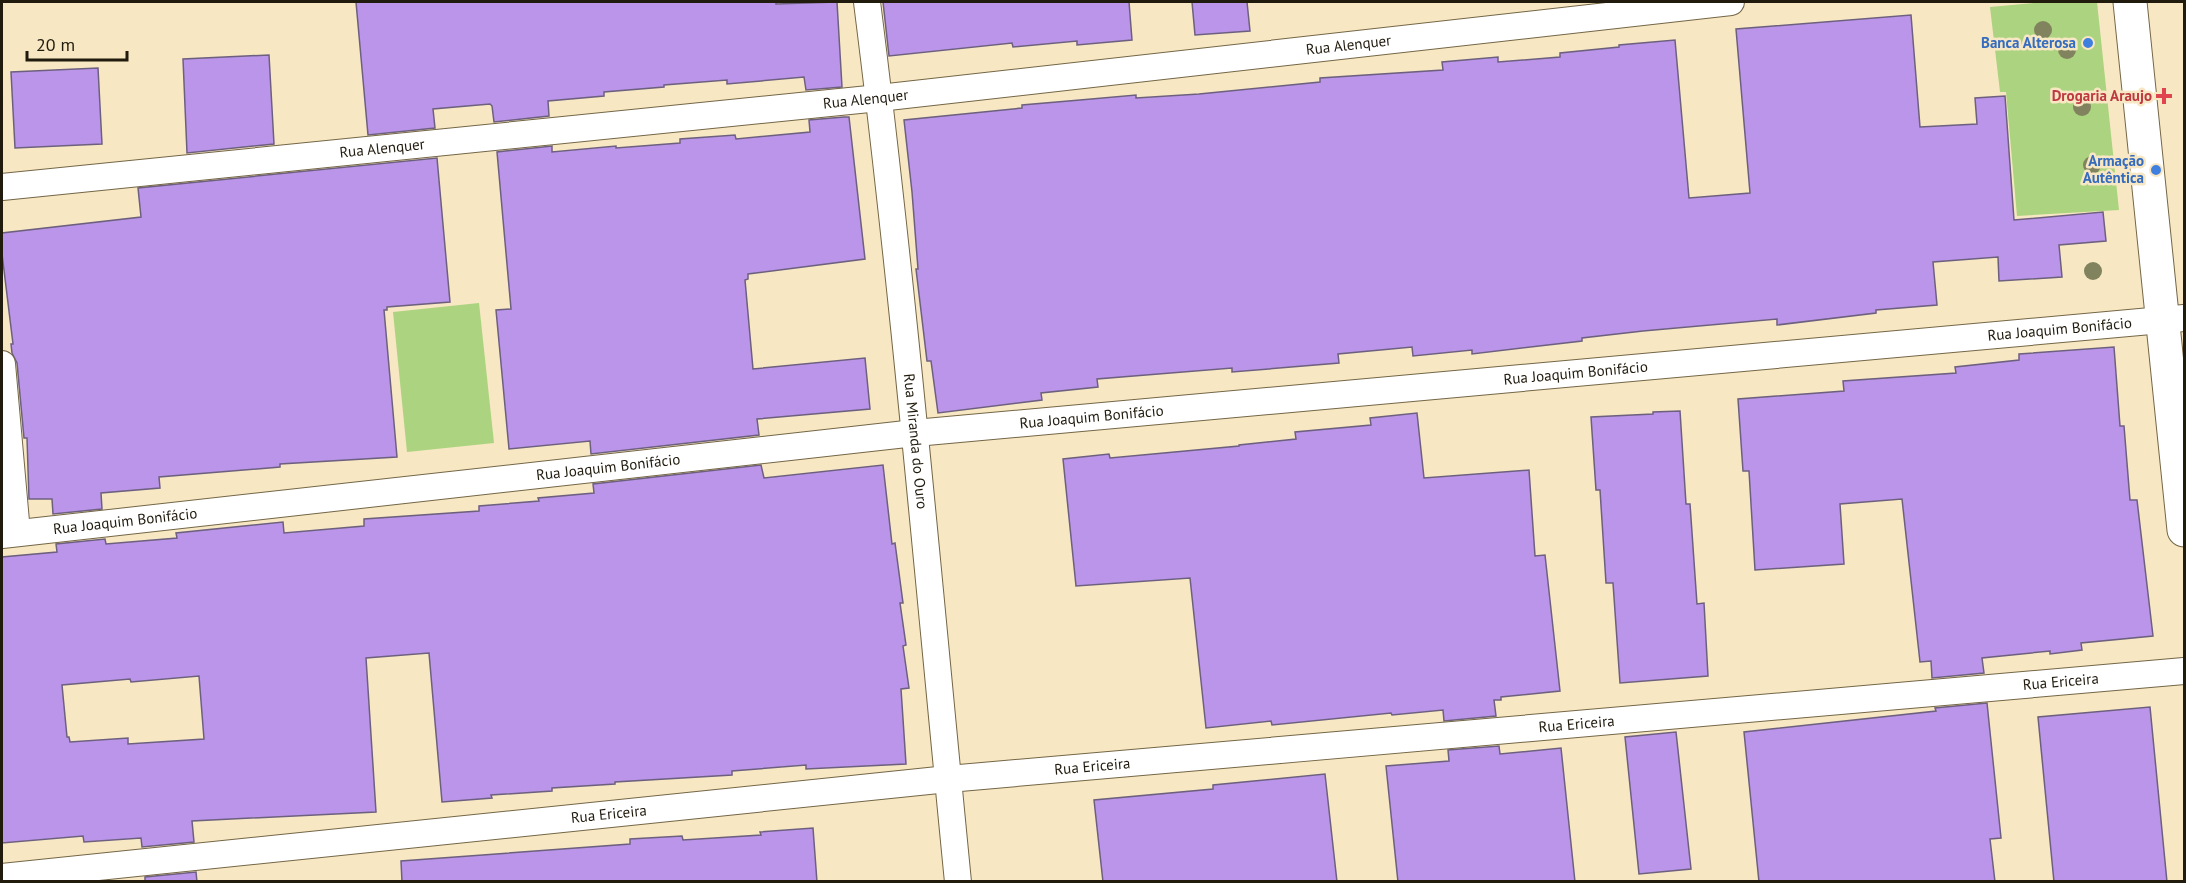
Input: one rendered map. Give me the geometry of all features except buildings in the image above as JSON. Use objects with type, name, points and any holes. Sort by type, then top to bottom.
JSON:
[{"type":"main road","points":[[2130,2],[2174,319],[2184,530]]},
{"type":"street","name":"Rua Miranda do Ouro","points":[[867,2],[915,433],[957,882]]},
{"type":"street","name":"Rua Alenquer","points":[[2,187],[879,98],[1731,2]]},
{"type":"street","name":"Rua Joaquim Bonifácio","points":[[9,534],[915,433],[2174,319]]},
{"type":"street","points":[[2,364],[9,534]]},
{"type":"street","name":"Rua Ericeira","points":[[2,877],[948,779],[2184,671]]},
{"type":"green space","points":[[2044,2],[2097,2],[2119,210],[2017,216],[2006,92],[2000,92],[1990,7]]},
{"type":"green space","points":[[479,303],[494,443],[407,452],[393,312]]},
{"type":"place","name":"Banca Alterosa","points":[[2088,43]]},
{"type":"place","name":"Drogaria Araujo","points":[[2164,96]]},
{"type":"place","name":"Armação Autêntica","points":[[2156,170]]}]
